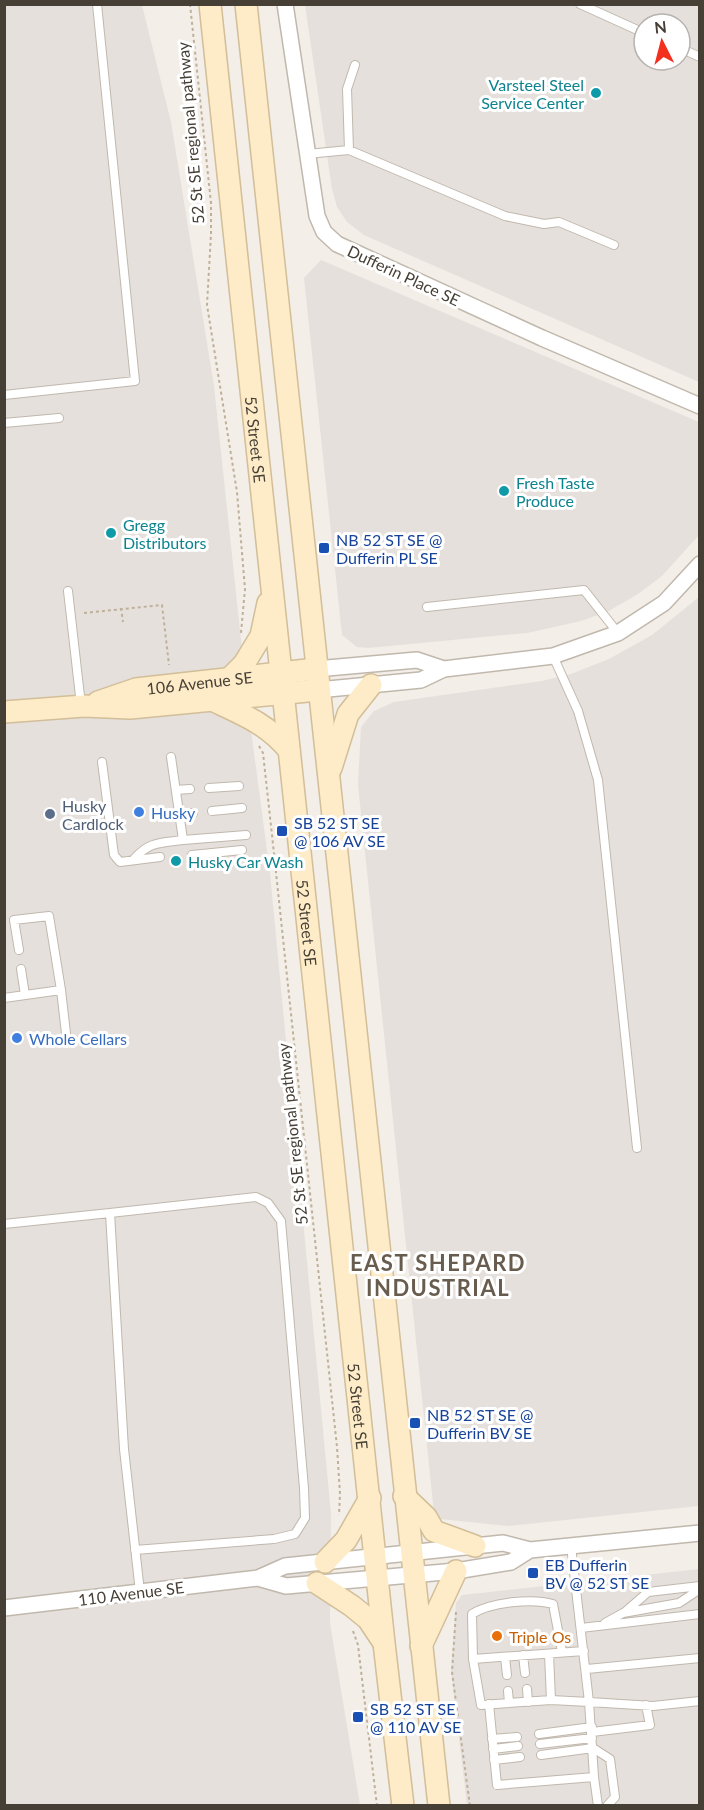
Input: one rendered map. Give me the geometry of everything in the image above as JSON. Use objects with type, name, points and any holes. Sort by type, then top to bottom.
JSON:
[{"type":"main road","name":"52 Street SE","points":[[210,4],[403,1806]]},
{"type":"main road","name":"52 Street SE","points":[[246,4],[420,1646],[439,1806]]},
{"type":"main road","points":[[230,678],[244,664],[261,636],[272,587]]},
{"type":"main road","name":"106 Avenue SE","points":[[4,712],[82,706],[130,708],[214,700],[282,683],[316,669]]},
{"type":"main road","name":"106 Avenue SE","points":[[82,706],[136,689],[230,678],[282,683],[318,690]]},
{"type":"main road","points":[[328,777],[348,714],[371,686]]},
{"type":"main road","points":[[214,700],[261,724],[276,735],[289,750]]},
{"type":"main road","points":[[404,1496],[426,1517],[434,1531],[475,1546]]},
{"type":"main road","points":[[325,1562],[346,1540],[370,1498]]},
{"type":"main road","points":[[420,1646],[456,1571]]},
{"type":"main road","points":[[318,1583],[368,1619],[384,1643]]},
{"type":"street","name":"Dufferin Place SE","points":[[285,4],[317,216],[324,232],[336,244],[531,333],[699,406]]},
{"type":"street","points":[[318,690],[421,681],[444,669],[553,657],[618,633],[664,603],[699,564]]},
{"type":"street","points":[[316,669],[417,660],[444,669]]},
{"type":"street","points":[[412,1564],[475,1546],[503,1543],[530,1550],[699,1533]]},
{"type":"street","points":[[412,1564],[456,1571],[511,1562],[530,1550]]},
{"type":"street","name":"110 Avenue SE","points":[[4,1608],[258,1578],[285,1566],[375,1557],[412,1564]]},
{"type":"street","name":"110 Avenue SE","points":[[258,1578],[286,1586],[377,1578],[412,1564]]},
{"type":"lane","points":[[4,395],[135,381],[97,4]]},
{"type":"lane","points":[[580,4],[632,28]]},
{"type":"lane","points":[[348,150],[347,89],[355,65]]},
{"type":"lane","points":[[307,154],[348,150],[505,216],[544,224],[559,222],[614,245]]},
{"type":"lane","points":[[4,423],[59,418]]},
{"type":"lane","points":[[427,607],[584,590],[618,633]]},
{"type":"lane","points":[[68,591],[82,706]]},
{"type":"lane","points":[[553,657],[578,711],[598,780],[637,1148]]},
{"type":"lane","points":[[171,757],[183,840]]},
{"type":"lane","points":[[102,762],[114,855],[120,862],[160,857]]},
{"type":"lane","points":[[209,788],[239,786]]},
{"type":"lane","points":[[176,790],[190,789]]},
{"type":"lane","points":[[212,811],[242,808]]},
{"type":"lane","points":[[180,815],[193,813]]},
{"type":"lane","points":[[134,859],[143,849],[153,843],[246,835]]},
{"type":"lane","points":[[192,855],[242,850]]},
{"type":"lane","points":[[19,950],[14,920],[49,916],[67,1042]]},
{"type":"lane","points":[[21,969],[25,995]]},
{"type":"lane","points":[[4,998],[61,990]]},
{"type":"lane","points":[[4,1224],[256,1197],[268,1203],[281,1221],[305,1518],[295,1534],[274,1539],[135,1551]]},
{"type":"lane","points":[[110,1213],[124,1449],[140,1592]]},
{"type":"lane","points":[[571,1546],[587,1669],[598,1806]]},
{"type":"lane","points":[[601,1625],[624,1613],[648,1592],[699,1587]]},
{"type":"lane","points":[[624,1613],[679,1603],[699,1587]]},
{"type":"lane","points":[[562,1652],[553,1604],[540,1600],[484,1607],[472,1614],[473,1659],[481,1705],[551,1700],[646,1705],[699,1701]]},
{"type":"lane","points":[[581,1628],[699,1614]]},
{"type":"lane","points":[[473,1659],[584,1651]]},
{"type":"lane","points":[[549,1654],[551,1700]]},
{"type":"lane","points":[[523,1656],[525,1673]]},
{"type":"lane","points":[[505,1657],[507,1676]]},
{"type":"lane","points":[[587,1669],[699,1658]]},
{"type":"lane","points":[[527,1689],[528,1702]]},
{"type":"lane","points":[[508,1691],[509,1703]]},
{"type":"lane","points":[[489,1704],[497,1785],[594,1777]]},
{"type":"lane","points":[[539,1734],[592,1732],[650,1725],[646,1705]]},
{"type":"lane","points":[[540,1744],[592,1732]]},
{"type":"lane","points":[[492,1739],[517,1737]]},
{"type":"lane","points":[[493,1749],[518,1746]]},
{"type":"lane","points":[[541,1755],[593,1748],[610,1760],[615,1797],[607,1806]]},
{"type":"lane","points":[[494,1760],[520,1757]]},
{"type":"path","name":"52 St SE regional pathway","points":[[190,4],[211,203],[212,234],[206,293],[207,305],[237,492],[244,563],[245,589],[241,636]]},
{"type":"path","points":[[84,613],[162,605],[169,665]]},
{"type":"path","points":[[121,608],[123,622]]},
{"type":"path","name":"52 St SE regional pathway","points":[[256,741],[263,753],[318,1257],[337,1447],[340,1494],[338,1520]]},
{"type":"path","points":[[457,1603],[452,1672],[470,1806]]},
{"type":"path","points":[[350,1628],[355,1633],[358,1645],[377,1806]]},
{"type":"shaded area","points":[[5,5],[142,5],[171,122],[214,386],[249,715],[270,873],[331,1514],[330,1623],[360,1805],[5,1806]]},
{"type":"shaded area","points":[[305,5],[699,5],[699,382],[364,235],[347,222],[337,207],[332,189]]},
{"type":"shaded area","points":[[321,260],[699,422],[699,535],[662,576],[638,594],[607,612],[581,621],[527,633],[368,648],[357,647],[342,635],[304,278]]},
{"type":"shaded area","points":[[699,597],[699,1506],[508,1526],[440,1519],[434,1513],[358,785],[361,727],[374,711],[394,702],[542,681],[571,674],[609,659],[652,635]]},
{"type":"shaded area","points":[[699,1569],[699,1805],[467,1805],[451,1671],[456,1603],[462,1595]]},
{"type":"place","name":"Varsteel Steel Service Center","points":[[596,93]]},
{"type":"place","name":"Fresh Taste Produce","points":[[504,491]]},
{"type":"place","name":"Gregg Distributors","points":[[111,533]]},
{"type":"place","name":"NB 52 ST SE @ Dufferin PL SE","points":[[324,548]]},
{"type":"place","name":"Husky","points":[[139,812]]},
{"type":"place","name":"Husky Cardlock","points":[[50,814]]},
{"type":"place","name":"SB 52 ST SE @ 106 AV SE","points":[[282,831]]},
{"type":"place","name":"Husky Car Wash","points":[[176,861]]},
{"type":"place","name":"Whole Cellars","points":[[17,1038]]},
{"type":"place","name":"NB 52 ST SE @ Dufferin BV SE","points":[[415,1423]]},
{"type":"place","name":"EB Dufferin BV @ 52 ST SE","points":[[533,1573]]},
{"type":"place","name":"Triple Os","points":[[497,1636]]},
{"type":"place","name":"SB 52 ST SE @ 110 AV SE","points":[[358,1717]]},
{"type":"district","name":"EAST SHEPARD INDUSTRIAL","points":[[438,1274]]}]
